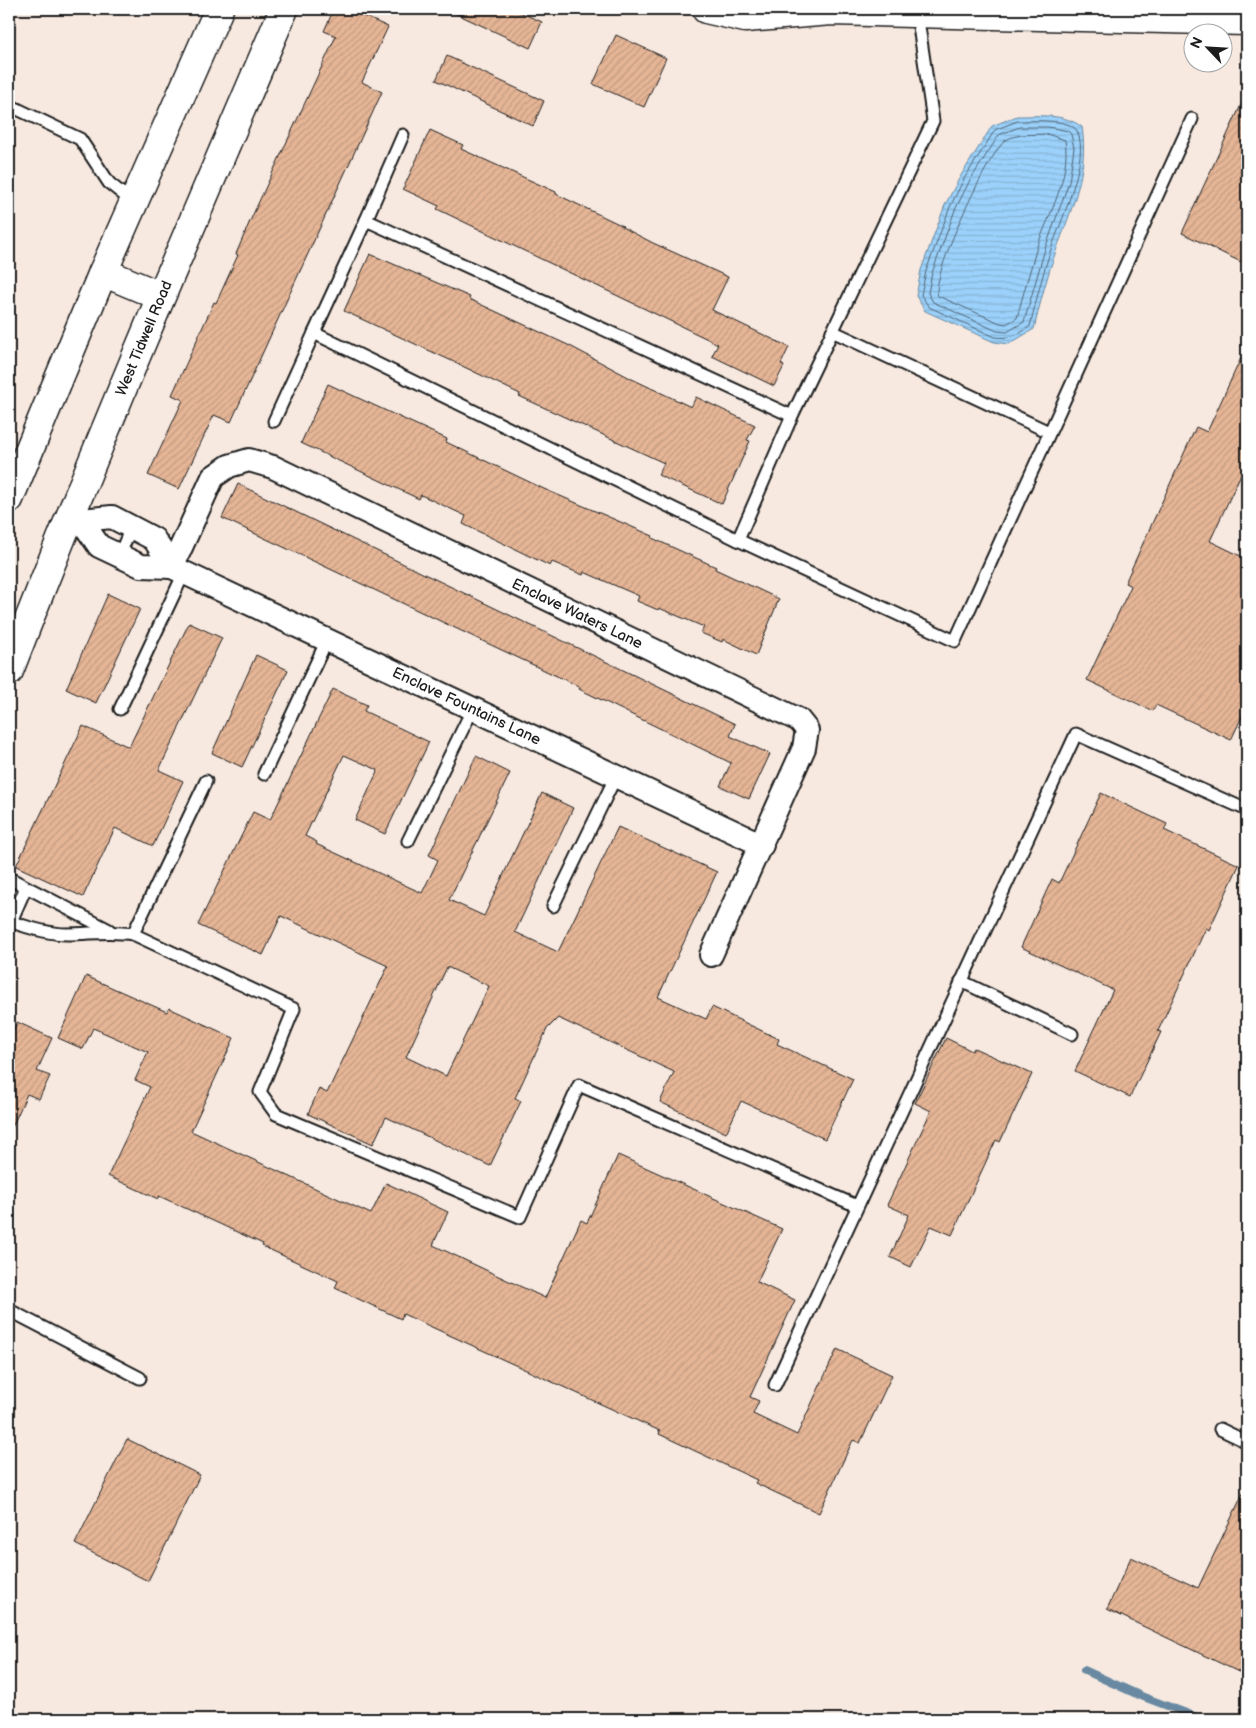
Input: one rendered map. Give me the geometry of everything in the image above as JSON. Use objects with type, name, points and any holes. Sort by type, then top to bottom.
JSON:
[{"type":"main road","points":[[9,499],[103,272],[219,9]]},
{"type":"main road","name":"West Tidwell Road","points":[[9,671],[76,517],[160,296],[284,9]]},
{"type":"main road","points":[[706,9],[745,18],[829,10],[917,13],[1207,14],[1247,21]]},
{"type":"main road","points":[[103,272],[160,296]]},
{"type":"street","name":"Enclave Waters Lane","points":[[178,570],[213,477],[229,466],[249,460],[273,467],[570,608],[799,720],[807,730],[804,748],[711,955]]},
{"type":"street","points":[[76,517],[112,517],[154,539],[178,570]]},
{"type":"street","name":"Enclave Fountains Lane","points":[[76,517],[99,546],[119,556],[141,566],[178,570],[762,845]]},
{"type":"lane","points":[[738,540],[792,416],[932,121],[917,13]]},
{"type":"lane","points":[[9,105],[80,139],[108,183],[134,203]]},
{"type":"lane","points":[[314,334],[738,540],[955,641],[1192,119]]},
{"type":"lane","points":[[274,421],[403,135]]},
{"type":"lane","points":[[366,220],[792,416]]},
{"type":"lane","points":[[832,331],[1049,432]]},
{"type":"lane","points":[[119,556],[131,528]]},
{"type":"lane","points":[[120,709],[178,570]]},
{"type":"lane","points":[[264,774],[327,640]]},
{"type":"lane","points":[[408,841],[473,708]]},
{"type":"lane","points":[[774,1385],[1076,734],[1247,810]]},
{"type":"lane","points":[[552,906],[616,776]]},
{"type":"lane","points":[[133,934],[206,781]]},
{"type":"lane","points":[[9,878],[108,930]]},
{"type":"lane","points":[[26,887],[9,923],[66,934],[108,930],[133,934],[294,1009],[260,1092],[276,1114],[520,1217],[579,1085],[857,1206]]},
{"type":"lane","points":[[962,981],[1072,1034]]},
{"type":"lane","points":[[9,1310],[140,1378]]},
{"type":"lane","points":[[1220,1429],[1247,1442]]},
{"type":"water","points":[[1017,116],[1059,117],[1067,119],[1082,127],[1084,144],[1081,175],[1073,206],[1056,251],[1034,329],[1009,344],[994,342],[925,311],[916,296],[921,270],[945,205],[960,177],[992,126]]},
{"type":"building","points":[[334,9],[348,9],[388,27],[362,82],[382,92],[231,422],[214,415],[179,489],[148,475],[183,400],[172,395],[214,302],[216,303],[238,255],[236,254],[250,221],[336,36],[324,31]]},
{"type":"building","points":[[446,9],[513,9],[542,22],[530,48]]},
{"type":"building","points":[[616,35],[666,58],[644,107],[593,84]]},
{"type":"building","points":[[447,56],[544,101],[533,126],[436,80]]},
{"type":"building","points":[[1247,92],[1247,265],[1182,233]]},
{"type":"building","points":[[430,130],[463,145],[461,149],[556,192],[556,194],[623,226],[653,243],[728,277],[712,310],[789,347],[781,364],[784,366],[774,386],[712,356],[718,344],[437,209],[439,206],[403,189]]},
{"type":"building","points":[[370,254],[470,297],[469,299],[570,346],[632,379],[691,407],[696,397],[755,425],[747,440],[750,441],[722,504],[658,475],[664,463],[519,396],[520,394],[344,311]]},
{"type":"building","points":[[1247,345],[1247,461],[1210,541],[1247,559],[1247,706],[1231,740],[1156,705],[1153,711],[1087,680],[1131,586],[1125,583],[1196,427],[1207,432]]},
{"type":"building","points":[[328,384],[447,439],[446,442],[544,489],[653,536],[652,538],[716,567],[715,569],[779,599],[756,655],[723,639],[722,642],[701,633],[704,627],[637,601],[639,596],[584,572],[583,575],[552,562],[550,566],[463,524],[466,516],[421,495],[419,499],[301,443]]},
{"type":"building","points":[[238,484],[735,724],[730,736],[770,754],[749,799],[720,786],[731,763],[579,689],[580,687],[222,518]]},
{"type":"building","points":[[108,594],[140,609],[96,703],[66,689]]},
{"type":"building","points":[[189,623],[222,638],[159,770],[183,781],[153,846],[115,828],[83,897],[16,866],[83,726],[129,747]]},
{"type":"building","points":[[256,655],[288,670],[242,767],[212,753]]},
{"type":"building","points":[[333,689],[367,705],[364,711],[429,742],[385,834],[355,820],[378,770],[344,755],[305,836],[317,842],[316,844],[422,893],[438,860],[429,855],[476,756],[510,773],[449,900],[484,916],[542,793],[573,808],[515,932],[558,952],[618,827],[717,872],[658,997],[706,1019],[712,1007],[779,1039],[777,1044],[853,1079],[825,1139],[741,1101],[726,1133],[660,1102],[674,1072],[558,1018],[547,1029],[515,1098],[521,1101],[490,1166],[386,1117],[373,1144],[308,1114],[319,1089],[327,1093],[388,966],[281,916],[263,955],[198,925],[253,812],[270,820]],"holes":[[[447,967],[489,986],[446,1076],[406,1057]]]},
{"type":"building","points":[[1101,793],[1167,824],[1164,830],[1239,865],[1209,930],[1206,928],[1158,1031],[1161,1032],[1130,1097],[1075,1071],[1113,990],[1021,947],[1052,879],[1059,883]]},
{"type":"building","points":[[86,976],[167,1012],[169,1008],[234,1038],[191,1131],[371,1214],[386,1183],[448,1212],[433,1245],[545,1298],[581,1220],[587,1223],[618,1155],[782,1229],[757,1282],[795,1300],[750,1397],[759,1401],[753,1414],[797,1435],[837,1349],[892,1375],[860,1443],[853,1440],[819,1513],[755,1483],[757,1480],[659,1434],[660,1431],[403,1314],[401,1319],[335,1288],[338,1281],[262,1246],[263,1244],[159,1196],[158,1199],[108,1176],[150,1087],[135,1080],[148,1052],[93,1028],[83,1049],[58,1038]]},
{"type":"building","points":[[17,1022],[52,1038],[37,1071],[50,1076],[39,1099],[27,1094],[9,1134],[9,1040]]},
{"type":"building","points":[[946,1038],[972,1051],[974,1048],[1032,1074],[1000,1142],[996,1140],[952,1235],[931,1226],[911,1267],[890,1257],[909,1215],[887,1205],[931,1111],[915,1103]]},
{"type":"building","points":[[127,1439],[200,1475],[148,1581],[75,1544]]},
{"type":"building","points":[[1247,1485],[1247,1676],[1107,1609],[1131,1557],[1198,1588]]},
{"type":"waterway","points":[[1084,1670],[1141,1696],[1202,1719]]}]
